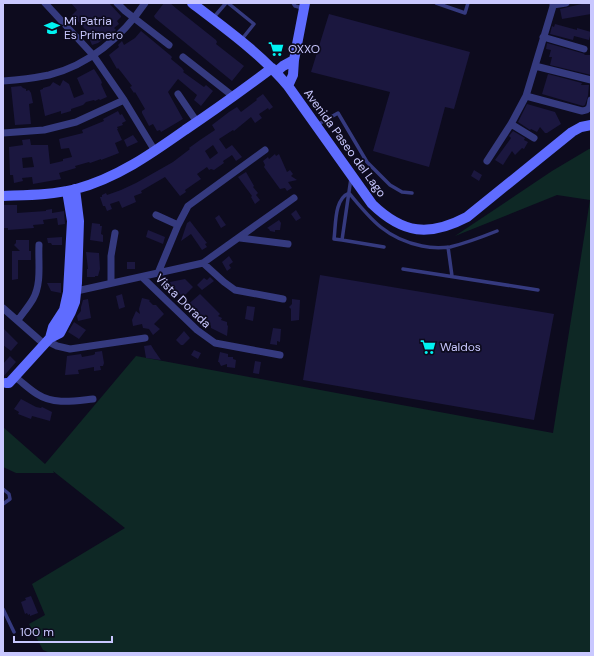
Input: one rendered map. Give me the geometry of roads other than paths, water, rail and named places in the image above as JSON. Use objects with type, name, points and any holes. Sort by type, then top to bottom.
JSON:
[{"type":"main road","name":"Avenida Paseo del Lago","points":[[192,3],[241,40],[274,70],[288,86],[372,204],[396,223],[411,229],[432,230],[448,226],[467,217],[572,132],[581,127],[591,125]]},
{"type":"main road","points":[[288,86],[293,75],[294,60],[305,6]]},
{"type":"main road","points":[[3,196],[53,193],[71,190],[107,178],[156,151],[274,70],[294,60]]},
{"type":"main road","points":[[4,383],[9,383],[47,341],[60,333],[71,312],[74,249],[79,221],[71,190]]},
{"type":"street","points":[[45,3],[93,56],[124,100],[156,151]]},
{"type":"street","points":[[117,3],[170,45]]},
{"type":"street","points":[[3,81],[50,74],[67,69],[93,56],[107,46],[134,18],[145,3]]},
{"type":"street","points":[[487,161],[511,124],[526,96],[553,4],[566,3]]},
{"type":"street","points":[[543,37],[584,49]]},
{"type":"street","points":[[183,57],[234,97]]},
{"type":"street","points":[[535,66],[591,80]]},
{"type":"street","points":[[178,94],[197,122]]},
{"type":"street","points":[[526,96],[582,111],[588,110],[591,100]]},
{"type":"street","points":[[3,133],[44,130],[76,122],[124,100]]},
{"type":"street","points":[[511,124],[534,138]]},
{"type":"street","points":[[158,273],[178,225],[185,211],[193,201],[265,150]]},
{"type":"street","points":[[72,292],[203,263],[294,198]]},
{"type":"street","points":[[156,215],[178,225]]},
{"type":"street","points":[[111,283],[111,256],[115,233]]},
{"type":"street","points":[[240,238],[288,244]]},
{"type":"street","points":[[18,320],[33,299],[37,290],[39,245]]},
{"type":"street","points":[[203,263],[235,290],[283,299]]},
{"type":"street","name":"Vista Dorada","points":[[142,276],[196,330],[206,338],[215,343],[280,355]]},
{"type":"street","points":[[3,308],[47,341],[57,346],[70,348],[145,338]]},
{"type":"street","points":[[15,376],[38,395],[56,401],[68,402],[93,399]]},
{"type":"lane","points":[[212,19],[227,3],[254,24],[241,40]]},
{"type":"lane","points":[[293,3],[295,6],[305,6]]},
{"type":"lane","points":[[436,3],[465,12],[468,3]]},
{"type":"lane","points":[[316,126],[338,113],[367,162],[390,185],[402,192],[412,193]]},
{"type":"lane","points":[[342,240],[351,175]]},
{"type":"lane","points":[[349,193],[344,195],[340,201],[334,239],[384,247]]},
{"type":"lane","points":[[349,193],[376,224],[393,236],[413,244],[426,247],[448,247],[497,231]]},
{"type":"lane","points":[[448,247],[452,276]]},
{"type":"lane","points":[[403,269],[538,290]]},
{"type":"lane","points":[[3,489],[9,494],[10,499],[3,504]]},
{"type":"lane","points":[[3,609],[14,632]]},
{"type":"place","name":"Mi Patria Es Primero","points":[[52,28]]},
{"type":"place","name":"OXXO","points":[[276,49]]},
{"type":"place","name":"Waldos","points":[[428,347]]}]
